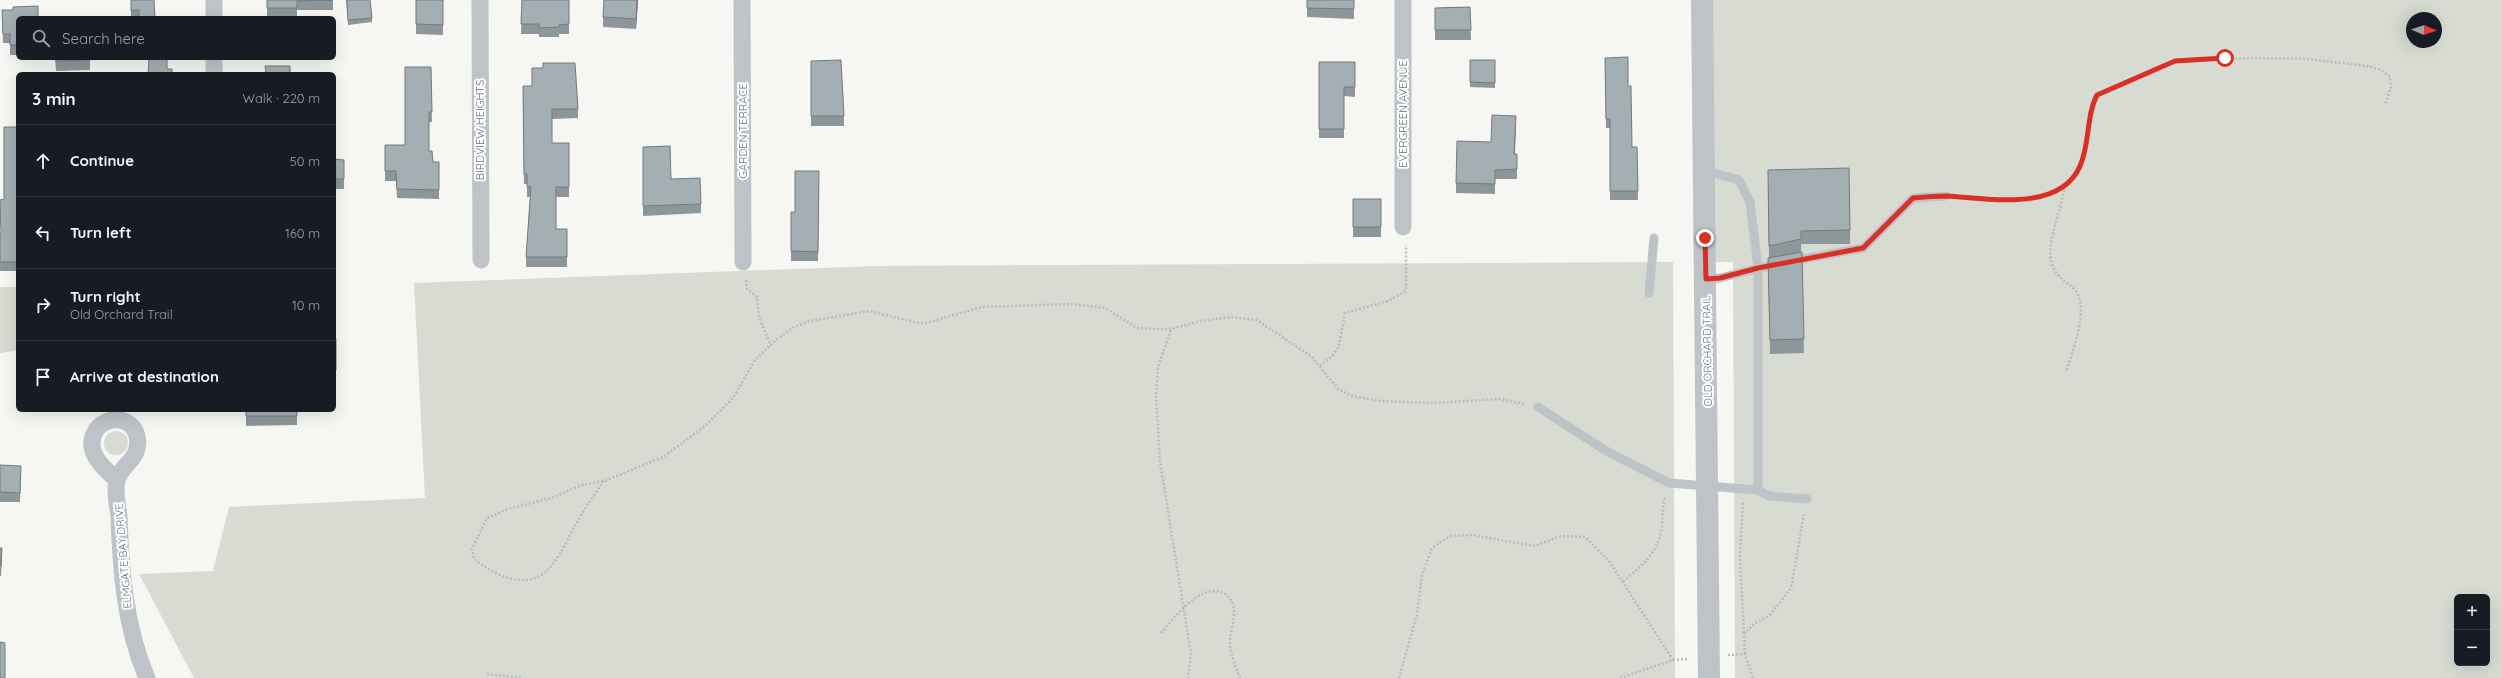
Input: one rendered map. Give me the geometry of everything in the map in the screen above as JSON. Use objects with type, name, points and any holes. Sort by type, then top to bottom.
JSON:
[{"type":"street","points":[[214,0],[214,16]]},
{"type":"street","name":"BIRDVIEW HEIGHTS","points":[[480,0],[481,260]]},
{"type":"street","name":"GARDEN TERRACE","points":[[742,0],[743,262]]},
{"type":"street","name":"EVERGREEN AVENUE","points":[[1403,227],[1404,0]]},
{"type":"street","name":"OLD ORCHARD TRAIL","points":[[1702,0],[1709,678]]},
{"type":"street","points":[[214,60],[214,72]]},
{"type":"street","name":"ELMGATE BAY DRIVE","points":[[117,480],[124,594],[132,633],[146,678]]},
{"type":"lane","points":[[1704,170],[1738,180],[1750,202],[1758,268],[1758,490]]},
{"type":"lane","points":[[1706,279],[1720,278],[1758,268],[1863,248],[1913,198],[1946,196]]},
{"type":"lane","points":[[1649,293],[1654,238]]},
{"type":"lane","points":[[1538,407],[1608,452],[1669,483],[1758,490],[1769,496],[1807,499]]},
{"type":"path","points":[[1946,196],[1993,200],[2024,199],[2051,193],[2065,185],[2076,174],[2080,165],[2088,137],[2093,102],[2097,95],[2175,61],[2267,58],[2363,65],[2380,70],[2390,77],[2392,88],[2385,104]]},
{"type":"path","points":[[2065,185],[2051,248],[2051,260],[2055,272],[2077,293],[2081,312],[2066,372]]},
{"type":"path","points":[[1320,366],[1333,355],[1340,346],[1345,314],[1388,301],[1406,291],[1407,256],[1403,227]]},
{"type":"path","points":[[743,262],[747,289],[757,297],[759,317],[771,346]]},
{"type":"path","points":[[604,481],[585,507],[560,552],[543,574],[528,580],[505,577],[474,559],[472,549],[487,518],[508,509],[545,500],[582,485],[604,481],[663,457],[705,426],[733,398],[755,360],[794,327],[810,320],[869,311],[926,323],[982,307],[1072,304],[1105,308],[1137,328],[1171,329],[1200,321],[1231,317],[1257,320],[1312,357],[1338,390],[1352,396],[1380,401],[1433,403],[1500,399],[1538,407]]},
{"type":"path","points":[[1171,329],[1158,366],[1156,395],[1162,474],[1185,606],[1191,654],[1188,678]]},
{"type":"path","points":[[1623,581],[1641,567],[1656,545],[1661,533],[1664,502],[1669,483]]},
{"type":"path","points":[[1744,490],[1740,556],[1745,654]]},
{"type":"path","points":[[1744,634],[1755,623],[1770,615],[1791,588],[1807,499]]},
{"type":"path","points":[[1399,678],[1417,614],[1422,575],[1432,548],[1450,536],[1472,535],[1535,546],[1560,536],[1585,537],[1609,561],[1623,581],[1636,605],[1673,660]]},
{"type":"path","points":[[1161,633],[1185,606],[1197,597],[1212,591],[1223,592],[1230,598],[1234,614],[1230,650],[1240,678]]},
{"type":"path","points":[[487,674],[523,678]]},
{"type":"shaded area","points":[[1705,0],[2502,0],[2502,678],[1735,678],[1733,262],[1703,262]]},
{"type":"shaded area","points":[[1673,262],[1675,678],[194,678],[139,574],[213,571],[229,507],[425,498],[414,283],[876,266]]},
{"type":"shaded area","points":[[0,287],[16,287],[16,350],[0,353]]},
{"type":"shaded area","points":[[116,431],[121,432],[127,438],[127,448],[121,454],[116,455],[111,454],[105,448],[104,443],[105,438],[111,432]]},
{"type":"building","points":[[131,0],[154,0],[155,16],[139,16],[139,10],[131,11]]},
{"type":"building","points":[[267,0],[333,0],[297,1],[297,8],[267,8]]},
{"type":"building","points":[[347,0],[370,0],[372,18],[348,20]]},
{"type":"building","points":[[416,0],[443,0],[443,25],[416,24]]},
{"type":"building","points":[[522,0],[569,0],[569,24],[559,25],[559,27],[539,28],[539,24],[521,24]]},
{"type":"building","points":[[604,0],[637,0],[636,19],[603,17]]},
{"type":"building","points":[[1307,0],[1354,0],[1354,9],[1307,8]]},
{"type":"building","points":[[38,6],[38,16],[16,16],[16,45],[10,45],[10,34],[3,34],[2,10],[13,10],[13,7]]},
{"type":"building","points":[[1470,7],[1471,30],[1435,30],[1435,8]]},
{"type":"building","points":[[1628,57],[1628,86],[1631,86],[1632,147],[1637,147],[1638,191],[1610,191],[1610,119],[1606,119],[1605,58]]},
{"type":"building","points":[[56,60],[90,60],[56,61]]},
{"type":"building","points":[[149,60],[167,60],[167,69],[172,69],[172,72],[148,72]]},
{"type":"building","points":[[841,60],[844,116],[811,116],[811,61]]},
{"type":"building","points":[[1470,60],[1495,60],[1495,83],[1470,82]]},
{"type":"building","points":[[1319,62],[1355,62],[1355,87],[1344,87],[1344,129],[1319,129]]},
{"type":"building","points":[[543,63],[575,63],[578,109],[552,109],[552,143],[569,143],[569,187],[556,187],[556,229],[567,229],[567,257],[526,257],[531,187],[527,187],[527,174],[524,174],[523,86],[532,86],[532,68],[543,68]]},
{"type":"building","points":[[265,66],[290,66],[290,72],[266,72]]},
{"type":"building","points":[[405,67],[431,67],[432,112],[429,112],[429,151],[432,151],[433,162],[439,162],[439,190],[397,189],[396,171],[385,171],[385,145],[405,145]]},
{"type":"building","points":[[1492,115],[1516,116],[1514,154],[1517,154],[1517,169],[1495,170],[1495,184],[1456,183],[1457,141],[1491,142]]},
{"type":"building","points":[[4,127],[16,127],[16,262],[0,262],[0,200],[4,199]]},
{"type":"building","points":[[670,146],[671,179],[700,178],[701,204],[643,206],[643,147]]},
{"type":"building","points":[[336,159],[344,160],[344,179],[336,179]]},
{"type":"building","points":[[1849,168],[1850,230],[1801,231],[1801,239],[1769,246],[1768,170]]},
{"type":"building","points":[[795,171],[819,171],[818,252],[791,251],[791,212],[795,212]]},
{"type":"building","points":[[1353,199],[1381,199],[1381,227],[1353,227]]},
{"type":"building","points":[[1802,252],[1804,339],[1770,340],[1768,258]]},
{"type":"building","points":[[246,412],[297,412],[297,416],[246,416]]},
{"type":"building","points":[[0,465],[21,466],[20,493],[0,492]]},
{"type":"building","points":[[0,548],[2,548],[1,566],[0,566]]},
{"type":"building","points":[[0,642],[5,643],[5,678],[0,678]]},
{"type":"route","points":[[1705,238],[1706,279],[1720,278],[1746,270],[1863,248],[1896,217],[1913,198],[1946,196],[1969,199],[2007,200],[2024,199],[2051,193],[2062,188],[2076,174],[2085,152],[2093,110],[2093,102],[2097,95],[2160,66],[2175,61],[2225,58]]}]
